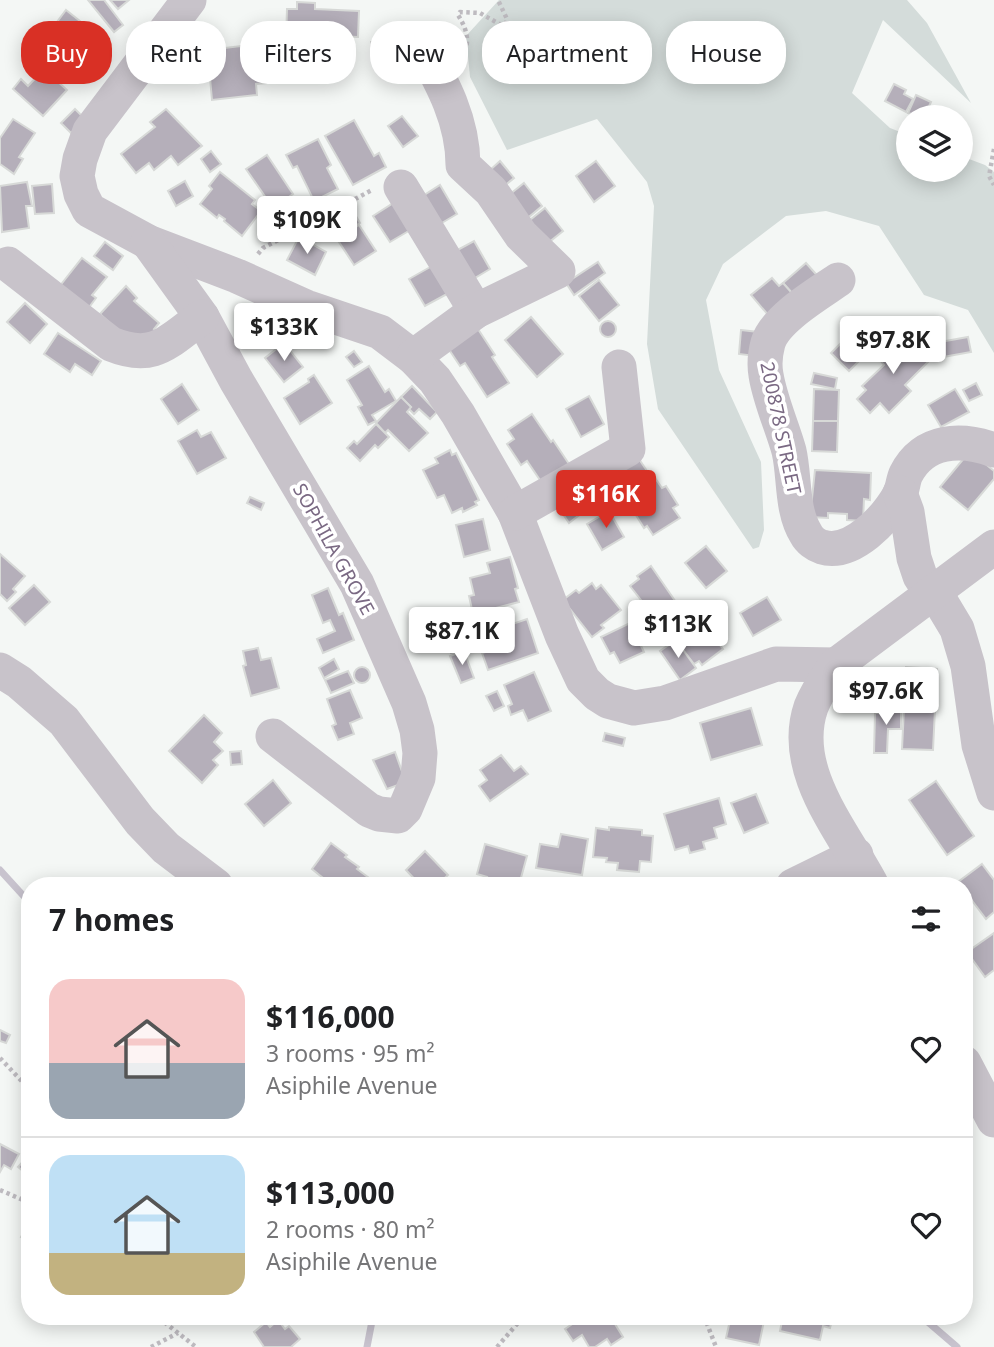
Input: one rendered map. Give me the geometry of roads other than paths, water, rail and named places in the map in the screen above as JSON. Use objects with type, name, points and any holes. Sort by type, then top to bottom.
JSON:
[{"type":"street","points":[[189,0],[90,131],[77,176],[81,194],[89,210],[148,242],[237,276],[306,307],[380,332],[414,357],[435,380],[458,414],[516,513],[562,635],[583,680],[608,701],[634,708],[666,703],[776,664],[836,665]]},
{"type":"street","points":[[414,357],[476,311],[558,271],[521,235],[491,191],[463,165],[463,146],[453,107],[442,84]]},
{"type":"street","points":[[401,187],[476,311]]},
{"type":"street","name":"SOPHILA GROVE","points":[[148,242],[202,317],[236,380],[357,584],[409,703],[420,753],[414,793],[405,809],[397,816],[369,810],[273,736]]},
{"type":"street","points":[[8,264],[111,344],[129,351],[143,352],[158,348],[202,317]]},
{"type":"street","name":"200878 STREET","points":[[838,280],[807,301],[781,324],[769,339],[764,357],[766,376],[789,454],[797,508],[806,535],[817,546],[832,550],[849,546],[863,537],[900,493]]},
{"type":"street","points":[[516,513],[628,449],[620,368]]},
{"type":"street","points":[[994,450],[979,444],[939,445],[924,450],[905,476],[900,493],[907,512],[917,567],[931,593],[942,604],[957,629],[968,666],[979,745],[994,793]]},
{"type":"street","points":[[867,877],[815,783],[806,745],[811,708],[818,691],[836,665],[994,547]]},
{"type":"street","points":[[0,670],[19,682],[64,721],[140,821],[166,848],[204,877]]},
{"type":"street","points":[[811,877],[856,855]]},
{"type":"street","points":[[973,1080],[994,1120]]},
{"type":"waterway","points":[[0,870],[21,893]]},
{"type":"waterway","points":[[367,1347],[371,1325]]},
{"type":"waterway","points":[[931,1325],[957,1347]]}]
